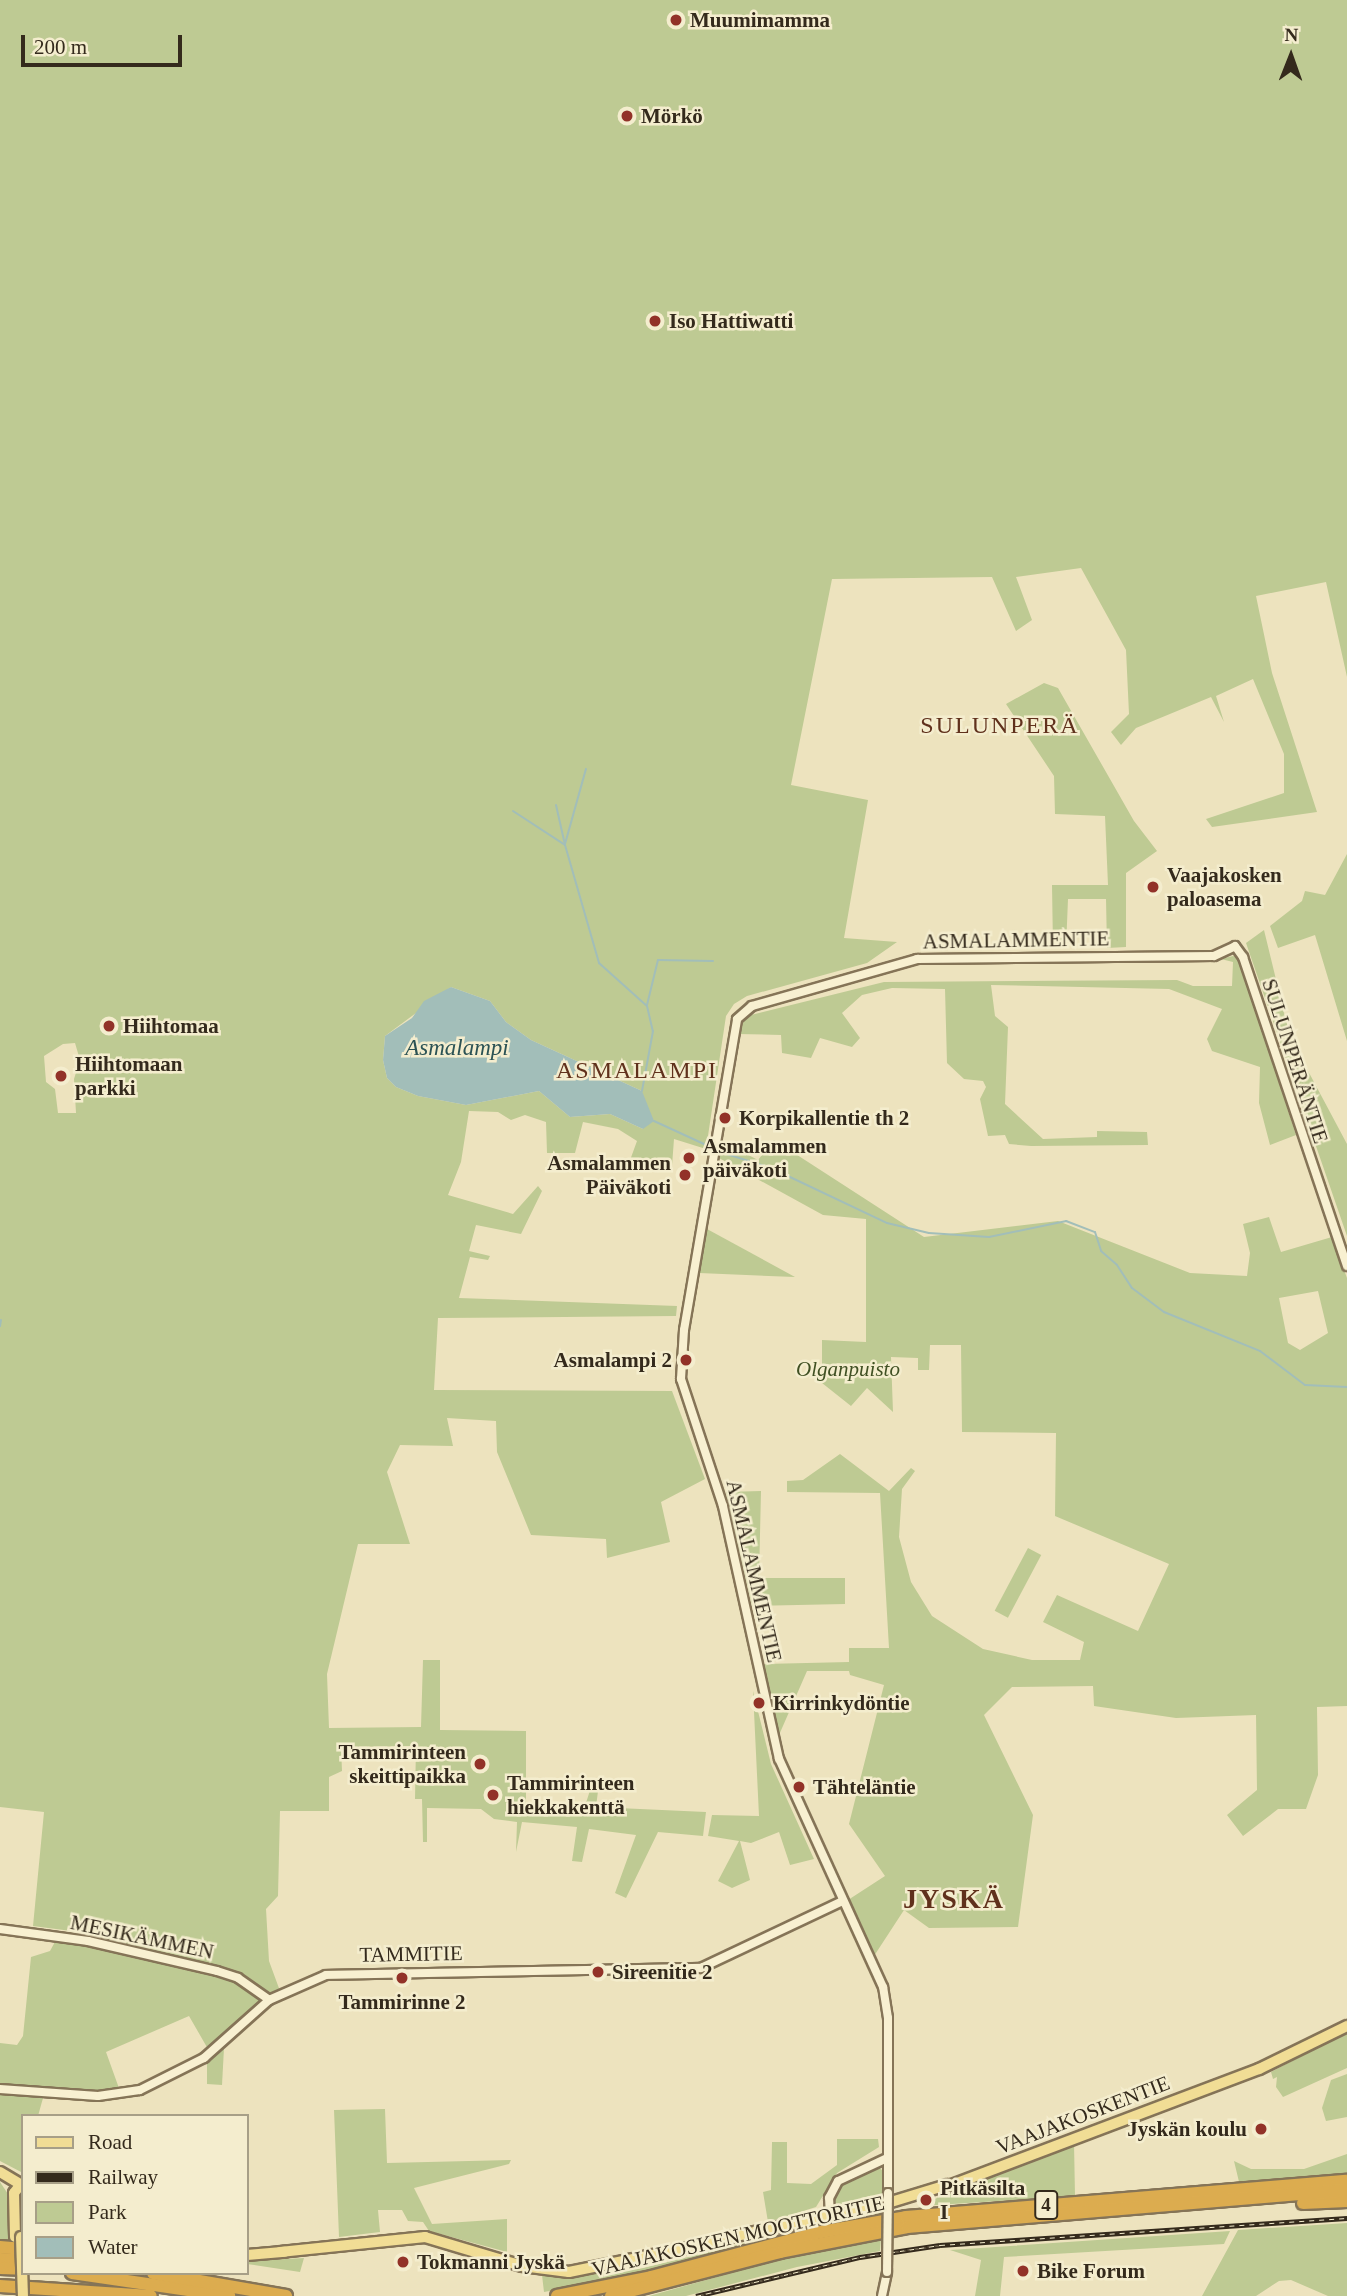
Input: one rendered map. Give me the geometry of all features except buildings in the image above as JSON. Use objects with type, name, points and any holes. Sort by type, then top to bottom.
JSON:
[{"type":"highway","name":"VAAJAKOSKEN MOOTTORITIE","points":[[557,2296],[652,2277],[821,2232],[906,2217],[1347,2181]]},
{"type":"highway","name":"VAAJAKOSKEN MOOTTORITIE","points":[[611,2296],[821,2242],[907,2227],[1264,2200],[1347,2190]]},
{"type":"highway","points":[[1264,2200],[1347,2201]]},
{"type":"highway","points":[[0,2247],[20,2241]]},
{"type":"highway","points":[[0,2259],[21,2260]]},
{"type":"highway","points":[[0,2268],[21,2269]]},
{"type":"highway","points":[[86,2275],[229,2296]]},
{"type":"highway","points":[[165,2275],[286,2296]]},
{"type":"highway","points":[[0,2286],[20,2292],[85,2290],[151,2296]]},
{"type":"main road","name":"VAAJAKOSKENTIE","points":[[248,2255],[340,2249],[359,2242],[438,2238],[522,2266],[561,2272],[676,2251],[944,2188],[1292,2056],[1347,2026]]},
{"type":"main road","points":[[0,2172],[21,2188]]},
{"type":"main road","points":[[0,2178],[21,2188]]},
{"type":"main road","points":[[20,2292],[21,2188]]},
{"type":"street","name":"SULUNPERÄNTIE","points":[[1235,947],[1243,957],[1347,1266]]},
{"type":"street","name":"ASMALAMMENTIE","points":[[882,2296],[887,2272],[886,1999],[779,1759],[723,1506],[681,1379],[684,1329],[737,1019],[752,1006],[917,959],[1214,956],[1235,947]]},
{"type":"street","name":"TAMMITIE","points":[[0,2089],[98,2096],[140,2090],[204,2058],[269,2000],[307,1981],[338,1973],[701,1968],[843,1900]]},
{"type":"street","name":"MESIKÄMMEN","points":[[0,1929],[75,1939],[217,1971],[238,1978],[269,2000]]},
{"type":"street","points":[[830,2216],[829,2198],[838,2181],[887,2158]]},
{"type":"green space","points":[[0,0],[1347,0],[1347,677],[1326,582],[1256,596],[1272,673],[1317,812],[1212,827],[1206,819],[1284,793],[1284,754],[1253,679],[1216,696],[1224,722],[1211,697],[1136,728],[1121,745],[1111,732],[1129,714],[1126,650],[1081,568],[1016,577],[1032,620],[1016,631],[992,577],[832,579],[791,785],[868,800],[844,938],[897,942],[867,963],[747,996],[734,1004],[726,1016],[706,1149],[674,1139],[672,1166],[629,1163],[637,1141],[618,1129],[583,1122],[575,1153],[547,1153],[546,1122],[525,1115],[511,1120],[498,1112],[469,1111],[461,1162],[448,1195],[513,1214],[538,1186],[542,1191],[521,1234],[476,1225],[469,1251],[490,1256],[488,1260],[470,1257],[459,1298],[677,1306],[676,1316],[438,1318],[434,1390],[672,1391],[705,1479],[661,1502],[670,1542],[607,1558],[606,1539],[531,1535],[497,1452],[496,1421],[447,1418],[453,1446],[400,1445],[387,1472],[410,1544],[358,1544],[327,1674],[329,1728],[421,1727],[423,1660],[440,1660],[440,1730],[526,1731],[526,1804],[585,1806],[593,1781],[599,1783],[596,1807],[706,1812],[703,1836],[658,1832],[626,1898],[615,1893],[636,1835],[589,1829],[582,1862],[572,1861],[577,1827],[522,1822],[516,1852],[517,1822],[494,1819],[481,1809],[427,1808],[427,1842],[423,1842],[422,1799],[415,1799],[416,1746],[341,1747],[342,1771],[329,1777],[329,1811],[280,1811],[278,1896],[266,1909],[269,1961],[280,1991],[208,2049],[189,2016],[106,2052],[120,2091],[58,2091],[43,2098],[39,2114],[21,2114],[21,2172],[0,2161],[0,2043],[17,2045],[23,2036],[31,1957],[50,1951],[56,1940],[101,1947],[102,1935],[33,1926],[44,1812],[0,1807]],"holes":[[[451,987],[490,1001],[506,1022],[531,1040],[642,1091],[643,1129],[610,1114],[570,1117],[539,1091],[466,1105],[418,1096],[396,1087],[387,1078],[383,1060],[385,1036]],[[75,1043],[80,1060],[74,1079],[76,1113],[58,1113],[55,1089],[46,1082],[44,1056],[63,1044]]]},
{"type":"green space","points":[[1044,683],[1058,688],[1134,821],[1157,851],[1126,873],[1126,947],[1107,948],[1106,899],[1068,899],[1066,948],[1053,948],[1052,885],[1108,885],[1105,816],[1055,814],[1054,776],[1006,704]]},
{"type":"green space","points":[[1347,854],[1347,1041],[1315,935],[1278,948],[1270,926],[1302,901],[1305,891],[1325,895]]},
{"type":"green space","points":[[1264,930],[1290,1037],[1347,1144],[1347,1236],[1246,943]]},
{"type":"green space","points":[[1233,956],[1239,958],[1296,1135],[1270,1145],[1259,1103],[1260,1067],[1212,1051],[1207,1039],[1222,1009],[1169,989],[991,985],[995,1016],[1008,1027],[1005,1104],[1043,1139],[1097,1137],[1097,1131],[1147,1132],[1148,1145],[1031,1146],[1009,1144],[1005,1135],[988,1136],[980,1099],[986,1087],[983,1081],[964,1079],[947,1063],[945,989],[892,988],[862,995],[842,1013],[860,1038],[852,1047],[820,1038],[811,1058],[782,1053],[781,1035],[737,1034],[740,1023],[751,1015],[884,982],[1177,980],[1193,986],[1232,986],[1233,962],[1221,959]]},
{"type":"green space","name":"Olganpuisto","points":[[774,1140],[924,1237],[1058,1221],[1190,1273],[1247,1276],[1250,1253],[1243,1224],[1269,1217],[1281,1252],[1332,1237],[1347,1278],[1347,1706],[1317,1707],[1318,1775],[1306,1809],[1278,1809],[1243,1836],[1227,1815],[1257,1790],[1256,1715],[1176,1718],[1094,1706],[1093,1686],[1012,1687],[984,1715],[1033,1815],[1018,1927],[929,1928],[904,1910],[874,1956],[848,1900],[885,1876],[849,1824],[884,1685],[850,1675],[849,1671],[807,1671],[779,1735],[764,1664],[849,1662],[849,1648],[889,1648],[880,1493],[787,1492],[787,1481],[803,1480],[840,1454],[889,1491],[911,1468],[915,1471],[902,1489],[899,1537],[911,1582],[932,1616],[983,1649],[1032,1660],[1080,1660],[1084,1642],[1043,1622],[1057,1595],[1138,1631],[1169,1564],[1055,1516],[1056,1433],[962,1432],[961,1345],[930,1345],[929,1370],[918,1370],[918,1358],[891,1357],[893,1412],[867,1388],[851,1406],[822,1383],[822,1340],[866,1342],[866,1219],[823,1215],[719,1158],[721,1141],[758,1160]],"holes":[[[1318,1291],[1328,1333],[1300,1350],[1288,1343],[1279,1298]]]},
{"type":"green space","points":[[707,1229],[795,1277],[699,1273]]},
{"type":"green space","points":[[761,1491],[759,1578],[845,1578],[845,1604],[752,1606],[726,1492]]},
{"type":"green space","points":[[1028,1548],[1041,1555],[1008,1618],[995,1611]]},
{"type":"green space","points":[[753,1691],[771,1764],[814,1859],[790,1865],[779,1832],[751,1843],[740,1841],[750,1880],[732,1888],[718,1881],[739,1841],[708,1836],[712,1815],[759,1816]]},
{"type":"green space","points":[[1347,2032],[1347,2068],[1283,2097],[1276,2087],[1277,2077],[1273,2079],[1271,2072]]},
{"type":"green space","points":[[224,2048],[222,2085],[207,2084],[207,2062]]},
{"type":"green space","points":[[1347,2074],[1347,2117],[1326,2121],[1322,2108],[1331,2080]]},
{"type":"green space","points":[[385,2109],[387,2163],[511,2160],[509,2164],[414,2188],[432,2224],[507,2219],[507,2252],[429,2231],[423,2222],[408,2221],[402,2210],[378,2210],[380,2232],[339,2237],[334,2110]]},
{"type":"green space","points":[[837,2139],[878,2139],[879,2147],[837,2173],[816,2207],[768,2222],[763,2192],[771,2190],[772,2142],[787,2142],[787,2183],[811,2184],[837,2165]]},
{"type":"green space","points":[[1074,2143],[1075,2196],[921,2206],[961,2186]]},
{"type":"green space","points":[[1347,2154],[1347,2174],[1240,2186],[1234,2161],[1251,2169],[1304,2169]]},
{"type":"green space","points":[[875,2165],[882,2170],[882,2198],[848,2206],[834,2203],[841,2183]]},
{"type":"green space","points":[[0,2182],[8,2194],[10,2244],[0,2243]]},
{"type":"green space","points":[[881,2210],[880,2216],[647,2273],[544,2292],[542,2275],[639,2269]]},
{"type":"green space","points":[[1347,2223],[1347,2296],[1328,2296],[1291,2280],[1279,2281],[1256,2296],[1202,2296],[1238,2230]]},
{"type":"green space","points":[[1230,2231],[1224,2244],[1004,2257],[1000,2296],[975,2296],[981,2260],[950,2250]]},
{"type":"green space","points":[[881,2237],[880,2251],[797,2267],[686,2296],[649,2296],[802,2253]]},
{"type":"green space","points":[[304,2258],[300,2272],[248,2264],[248,2261]]},
{"type":"water","name":"Asmalampi","points":[[451,987],[490,1001],[506,1022],[531,1040],[642,1091],[654,1121],[643,1129],[610,1114],[570,1117],[539,1091],[466,1105],[418,1096],[396,1087],[387,1078],[383,1060],[385,1036],[412,1018],[424,1001]]},
{"type":"waterway","points":[[565,844],[586,769]]},
{"type":"waterway","points":[[556,805],[565,845]]},
{"type":"waterway","points":[[513,811],[565,845],[599,963],[647,1006],[653,1031],[642,1091]]},
{"type":"waterway","points":[[647,1005],[658,960],[713,961]]},
{"type":"waterway","points":[[654,1121],[704,1144]]},
{"type":"waterway","points":[[720,1152],[771,1168],[887,1223],[929,1233],[989,1237],[1066,1221],[1095,1232],[1101,1251],[1117,1265],[1132,1288],[1164,1312],[1260,1351],[1305,1385],[1347,1387]]},
{"type":"waterway","points":[[0,1326],[1,1320]]},
{"type":"railway","points":[[696,2296],[860,2257],[940,2245],[1347,2218]]},
{"type":"place","name":"Muumimamma","points":[[676,20]]},
{"type":"place","name":"Mörkö","points":[[627,116]]},
{"type":"place","name":"Iso Hattiwatti","points":[[655,321]]},
{"type":"place","name":"Vaajakosken paloasema","points":[[1153,887]]},
{"type":"place","name":"Hiihtomaa","points":[[109,1026]]},
{"type":"place","name":"Hiihtomaan parkki","points":[[61,1076]]},
{"type":"place","name":"Korpikallentie th 2","points":[[725,1118]]},
{"type":"place","name":"Asmalammen päiväkoti","points":[[689,1158]]},
{"type":"place","name":"Asmalammen Päiväkoti","points":[[685,1175]]},
{"type":"place","name":"Asmalampi 2","points":[[686,1360]]},
{"type":"place","name":"Kirrinkydöntie","points":[[759,1703]]},
{"type":"place","name":"Tammirinteen skeittipaikka","points":[[480,1764]]},
{"type":"place","name":"Tähteläntie","points":[[799,1787]]},
{"type":"place","name":"Tammirinteen hiekkakenttä","points":[[493,1795]]},
{"type":"place","name":"Sireenitie 2","points":[[598,1972]]},
{"type":"place","name":"Tammirinne 2","points":[[402,1978]]},
{"type":"place","name":"Jyskän koulu","points":[[1261,2129]]},
{"type":"place","name":"Pitkäsilta I","points":[[926,2200]]},
{"type":"place","name":"Tokmanni Jyskä","points":[[403,2262]]},
{"type":"place","name":"Bike Forum","points":[[1023,2271]]},
{"type":"district","name":"SULUNPERÄ","points":[[1000,726]]},
{"type":"district","name":"ASMALAMPI","points":[[637,1071]]},
{"type":"district","name":"JYSKÄ","points":[[954,1899]]}]
